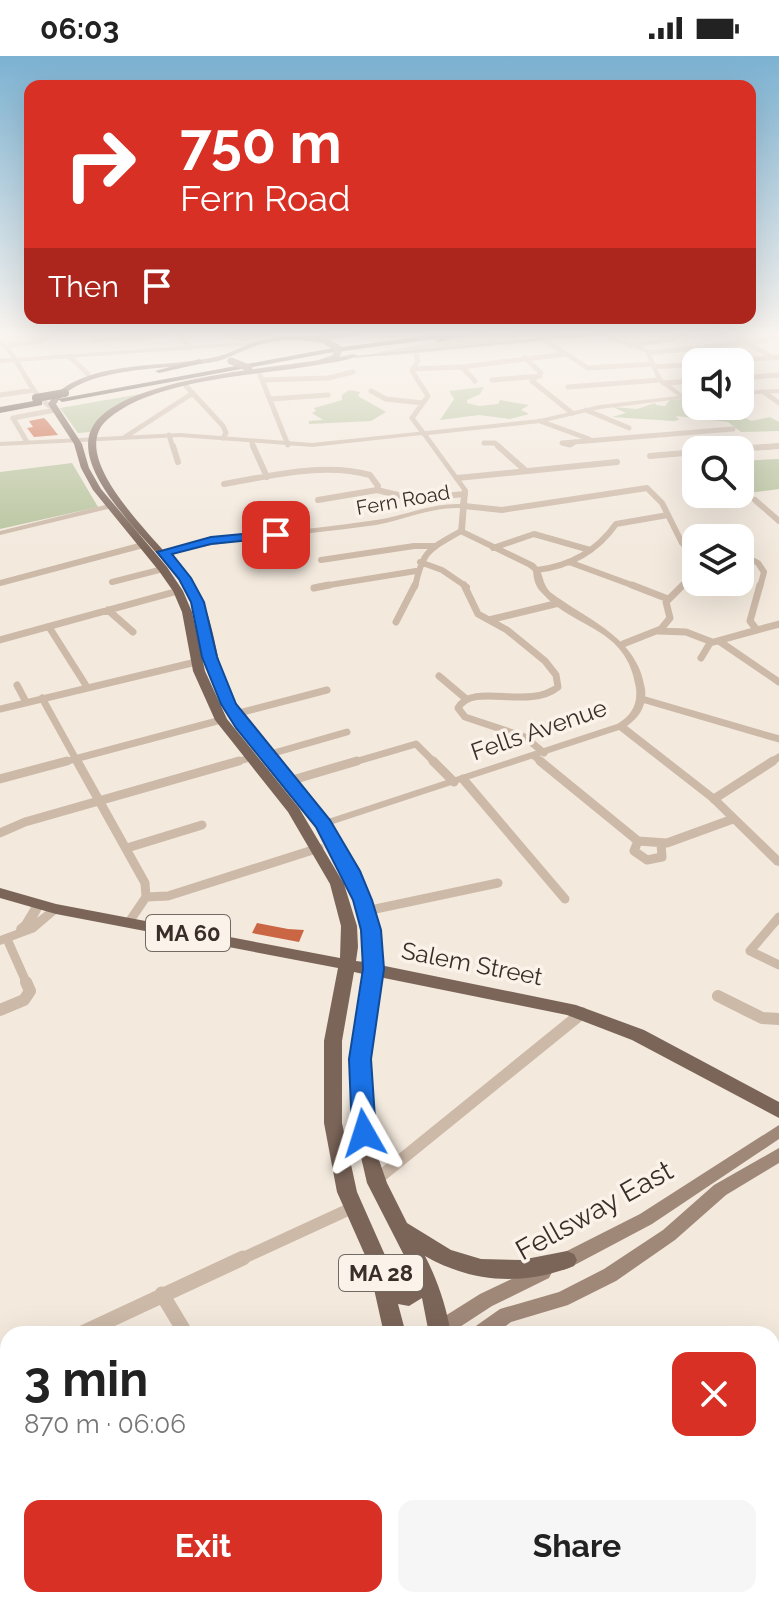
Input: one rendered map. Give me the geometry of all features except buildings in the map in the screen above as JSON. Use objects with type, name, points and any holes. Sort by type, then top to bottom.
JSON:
[{"type":"main road","points":[[91,439],[101,421],[118,407]]},
{"type":"main road","name":"MA 28","points":[[55,410],[76,439],[88,476],[178,591],[187,612],[196,662],[221,720],[286,800],[319,848],[337,884],[346,913],[350,947],[333,1041],[331,1090],[336,1144],[352,1208],[378,1262],[393,1326]]},
{"type":"main road","name":"MA 28","points":[[91,439],[94,460],[106,485],[185,578],[198,602],[214,673],[235,714],[323,824],[350,871],[366,911],[373,969],[359,1074],[364,1133],[376,1180],[396,1225],[430,1284],[436,1326]]},
{"type":"main road","name":"Salem Street","points":[[0,893],[56,909],[348,964],[582,1013]]},
{"type":"main road","name":"MA 60","points":[[582,1013],[638,1035],[778,1110]]},
{"type":"main road","name":"Fellsway East","points":[[446,1326],[486,1300],[646,1219],[779,1131]]},
{"type":"main road","name":"Fellsway East","points":[[491,1326],[506,1315],[562,1299],[610,1275],[669,1235],[720,1190],[779,1155]]},
{"type":"main road","points":[[396,1225],[436,1252],[473,1268],[521,1272],[567,1260]]},
{"type":"main road","points":[[378,1262],[392,1290],[409,1296],[421,1285],[417,1258]]},
{"type":"street","points":[[51,407],[55,410]]},
{"type":"street","points":[[125,437],[165,407]]},
{"type":"street","points":[[206,407],[223,426],[226,433],[223,438]]},
{"type":"street","points":[[273,407],[288,445]]},
{"type":"street","points":[[420,407],[412,418],[457,478],[465,494],[461,531]]},
{"type":"street","points":[[565,407],[572,413]]},
{"type":"street","points":[[0,444],[169,435],[288,445],[540,421],[604,407]]},
{"type":"street","points":[[27,442],[13,418],[55,410]]},
{"type":"street","points":[[586,410],[629,428]]},
{"type":"street","points":[[540,421],[591,440]]},
{"type":"street","points":[[575,442],[733,429]]},
{"type":"street","points":[[169,435],[178,462]]},
{"type":"street","points":[[252,443],[267,477]]},
{"type":"street","points":[[484,443],[494,443],[525,470]]},
{"type":"street","points":[[754,448],[779,446]]},
{"type":"street","points":[[650,456],[682,453]]},
{"type":"street","points":[[457,478],[617,462]]},
{"type":"street","points":[[224,484],[267,477],[355,471],[370,475],[377,490]]},
{"type":"street","name":"Fern Road","points":[[163,552],[211,540],[392,520],[442,507],[499,510],[648,488],[655,493],[668,515]]},
{"type":"street","points":[[318,500],[377,490],[419,499],[465,494]]},
{"type":"street","points":[[755,500],[779,521]]},
{"type":"street","points":[[0,533],[109,506]]},
{"type":"street","points":[[764,508],[779,506]]},
{"type":"street","points":[[537,570],[569,562],[590,550],[608,538],[616,524],[668,515],[682,542]]},
{"type":"street","points":[[396,622],[405,601],[414,591],[420,562],[434,546],[461,531]]},
{"type":"street","points":[[461,531],[526,562],[537,570],[539,584],[559,603],[623,644],[636,670],[642,699],[779,739]]},
{"type":"street","points":[[493,548],[534,534],[590,550]]},
{"type":"street","points":[[0,583],[143,545]]},
{"type":"street","points":[[321,560],[414,546],[434,546]]},
{"type":"street","points":[[754,561],[764,572],[750,621],[757,630]]},
{"type":"street","points":[[420,562],[447,573],[468,588],[473,596],[474,610],[512,634],[545,661],[559,685],[553,693],[537,698],[483,695],[465,698],[458,708],[463,716],[525,737],[539,755],[638,841],[661,844],[733,819]]},
{"type":"street","points":[[569,562],[668,599]]},
{"type":"street","points":[[112,582],[163,569]]},
{"type":"street","points":[[314,588],[416,571]]},
{"type":"street","points":[[682,586],[668,599],[666,607],[670,618],[693,634]]},
{"type":"street","points":[[0,640],[178,591]]},
{"type":"street","points":[[489,620],[559,603]]},
{"type":"street","points":[[108,610],[133,632]]},
{"type":"street","points":[[623,644],[657,631],[670,618]]},
{"type":"street","points":[[701,658],[705,647],[716,641],[779,624]]},
{"type":"street","points":[[49,627],[87,687]]},
{"type":"street","points":[[657,631],[693,634],[716,641],[779,682]]},
{"type":"street","points":[[0,709],[196,662]]},
{"type":"street","points":[[439,676],[465,698]]},
{"type":"street","points":[[17,685],[26,702]]},
{"type":"street","points":[[235,714],[327,690]]},
{"type":"street","points":[[42,698],[145,883],[146,897],[129,922]]},
{"type":"street","name":"Fells Avenue","points":[[323,824],[620,726],[635,715],[642,699]]},
{"type":"street","points":[[0,779],[221,720]]},
{"type":"street","points":[[620,726],[714,799],[779,862]]},
{"type":"street","points":[[267,755],[347,732]]},
{"type":"street","points":[[289,781],[416,744],[459,781],[565,899]]},
{"type":"street","points":[[714,799],[779,757]]},
{"type":"street","points":[[0,833],[15,825],[250,758]]},
{"type":"street","points":[[127,848],[202,825]]},
{"type":"street","points":[[638,841],[634,851],[647,860],[662,857],[661,844]]},
{"type":"street","points":[[146,897],[168,896],[319,848]]},
{"type":"street","points":[[366,911],[498,883]]},
{"type":"street","points":[[4,940],[27,925],[38,905]]},
{"type":"street","points":[[4,940],[42,922],[56,909]]},
{"type":"street","points":[[779,917],[750,951],[779,965]]},
{"type":"street","points":[[0,1010],[24,1000],[30,991],[4,940]]},
{"type":"street","points":[[718,996],[762,1018],[779,1019]]},
{"type":"street","points":[[376,1180],[582,1013]]},
{"type":"street","points":[[96,1326],[352,1208]]},
{"type":"street","points":[[162,1294],[181,1326]]},
{"type":"green space","points":[[115,407],[105,414],[90,432],[78,433],[60,408]]},
{"type":"green space","points":[[378,407],[386,412],[371,421],[309,424],[309,421],[323,420],[312,413],[316,411],[314,408]]},
{"type":"green space","points":[[448,407],[525,407],[521,410],[529,414],[510,419],[479,415],[440,420]]},
{"type":"green space","points":[[614,407],[682,407],[682,417],[676,416],[679,420],[673,421],[612,417],[626,413]]},
{"type":"green space","points":[[770,417],[779,422],[779,431],[741,432],[728,422],[711,420],[751,421]]},
{"type":"green space","points":[[779,459],[779,489],[754,492],[754,460]]},
{"type":"green space","points":[[72,463],[98,507],[0,529],[0,472]]},
{"type":"route","points":[[276,535],[211,540],[163,552],[185,578],[198,602],[217,681],[228,704],[323,824],[363,900],[373,949],[359,1074],[364,1133]]}]
